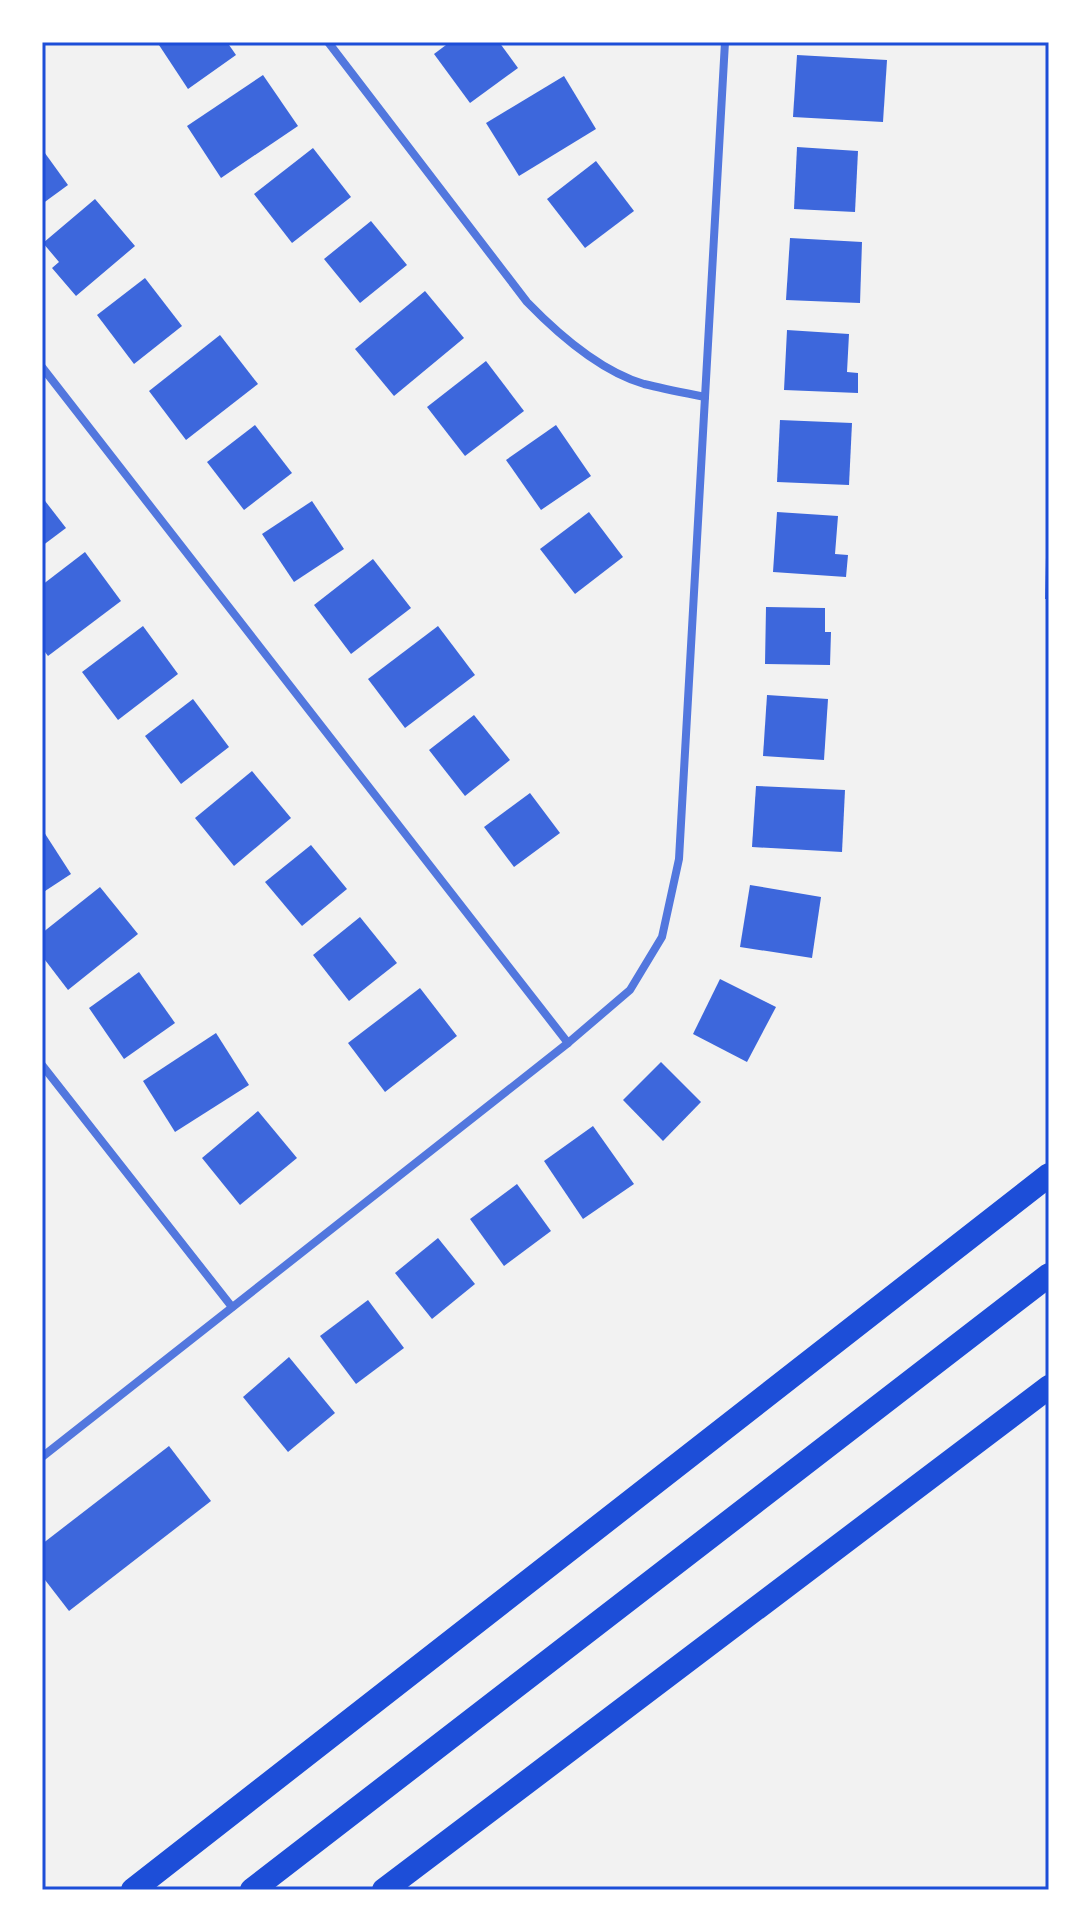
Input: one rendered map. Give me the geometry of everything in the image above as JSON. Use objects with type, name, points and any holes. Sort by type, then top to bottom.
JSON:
[{"type":"highway","points":[[133,1890],[1049,1175]]},
{"type":"highway","points":[[252,1890],[1049,1275]]},
{"type":"highway","points":[[384,1890],[1049,1387]]},
{"type":"street","points":[[328,42],[527,302],[558,334],[600,363],[641,383],[705,397]]},
{"type":"street","points":[[42,1457],[568,1043],[630,990],[662,937],[679,859],[725,42]]},
{"type":"street","points":[[42,367],[568,1043]]},
{"type":"street","points":[[42,1065],[232,1307]]},
{"type":"building","points":[[157,42],[227,42],[236,55],[188,89]]},
{"type":"building","points":[[450,42],[499,42],[518,68],[470,103],[434,54]]},
{"type":"building","points":[[797,55],[887,60],[883,122],[793,117]]},
{"type":"building","points":[[263,75],[298,126],[221,178],[187,126]]},
{"type":"building","points":[[564,76],[596,129],[519,176],[486,123]]},
{"type":"building","points":[[797,147],[858,151],[855,212],[794,209]]},
{"type":"building","points":[[313,148],[351,197],[292,243],[254,194]]},
{"type":"building","points":[[42,149],[68,185],[42,204]]},
{"type":"building","points":[[596,161],[634,211],[585,248],[547,199]]},
{"type":"building","points":[[95,199],[135,246],[76,296],[52,268],[59,262],[43,243]]},
{"type":"building","points":[[371,221],[407,265],[360,303],[324,259]]},
{"type":"building","points":[[790,238],[862,242],[860,303],[786,300]]},
{"type":"building","points":[[145,278],[182,326],[134,364],[97,315]]},
{"type":"building","points":[[425,291],[464,338],[394,396],[355,349]]},
{"type":"building","points":[[787,330],[849,334],[847,372],[858,373],[858,393],[784,390]]},
{"type":"building","points":[[220,335],[258,384],[186,440],[149,391]]},
{"type":"building","points":[[486,361],[524,411],[465,456],[427,407]]},
{"type":"building","points":[[780,420],[852,423],[849,485],[777,482]]},
{"type":"building","points":[[255,425],[292,473],[244,510],[207,462]]},
{"type":"building","points":[[556,425],[591,476],[541,510],[506,460]]},
{"type":"building","points":[[42,497],[66,528],[42,546]]},
{"type":"building","points":[[312,501],[344,549],[294,582],[262,534]]},
{"type":"building","points":[[589,512],[623,557],[575,594],[540,549]]},
{"type":"building","points":[[777,512],[838,516],[835,554],[848,555],[846,577],[773,572]]},
{"type":"building","points":[[85,552],[121,601],[48,656],[42,648],[42,585]]},
{"type":"building","points":[[1046,557],[1049,557],[1049,599],[1045,599]]},
{"type":"building","points":[[373,559],[411,608],[351,654],[314,605]]},
{"type":"building","points":[[766,607],[825,608],[825,632],[831,632],[830,665],[765,664]]},
{"type":"building","points":[[143,626],[178,674],[118,720],[82,672]]},
{"type":"building","points":[[438,626],[475,675],[405,728],[368,679]]},
{"type":"building","points":[[767,695],[828,699],[824,760],[763,756]]},
{"type":"building","points":[[193,699],[229,747],[181,784],[145,736]]},
{"type":"building","points":[[474,715],[510,760],[465,796],[429,750]]},
{"type":"building","points":[[252,771],[291,818],[234,866],[195,818]]},
{"type":"building","points":[[756,786],[845,790],[842,852],[752,847]]},
{"type":"building","points":[[530,793],[560,833],[514,867],[484,827]]},
{"type":"building","points":[[42,829],[71,874],[42,893]]},
{"type":"building","points":[[311,845],[347,889],[302,926],[265,882]]},
{"type":"building","points":[[750,885],[821,897],[812,958],[740,947]]},
{"type":"building","points":[[100,887],[138,934],[68,990],[42,956],[42,933]]},
{"type":"building","points":[[360,917],[397,963],[349,1001],[313,955]]},
{"type":"building","points":[[139,972],[175,1023],[124,1059],[89,1008]]},
{"type":"building","points":[[720,979],[776,1007],[747,1062],[693,1034]]},
{"type":"building","points":[[420,988],[457,1036],[385,1092],[348,1043]]},
{"type":"building","points":[[216,1033],[249,1085],[175,1132],[143,1081]]},
{"type":"building","points":[[661,1062],[701,1102],[663,1141],[623,1100]]},
{"type":"building","points":[[258,1111],[297,1158],[240,1205],[202,1158]]},
{"type":"building","points":[[593,1126],[634,1184],[583,1219],[544,1161]]},
{"type":"building","points":[[517,1184],[551,1231],[504,1266],[470,1219]]},
{"type":"building","points":[[438,1238],[475,1284],[432,1319],[395,1273]]},
{"type":"building","points":[[368,1300],[404,1348],[356,1384],[320,1336]]},
{"type":"building","points":[[289,1357],[335,1413],[288,1452],[243,1397]]},
{"type":"building","points":[[169,1446],[211,1501],[69,1611],[42,1576],[42,1544]]}]
